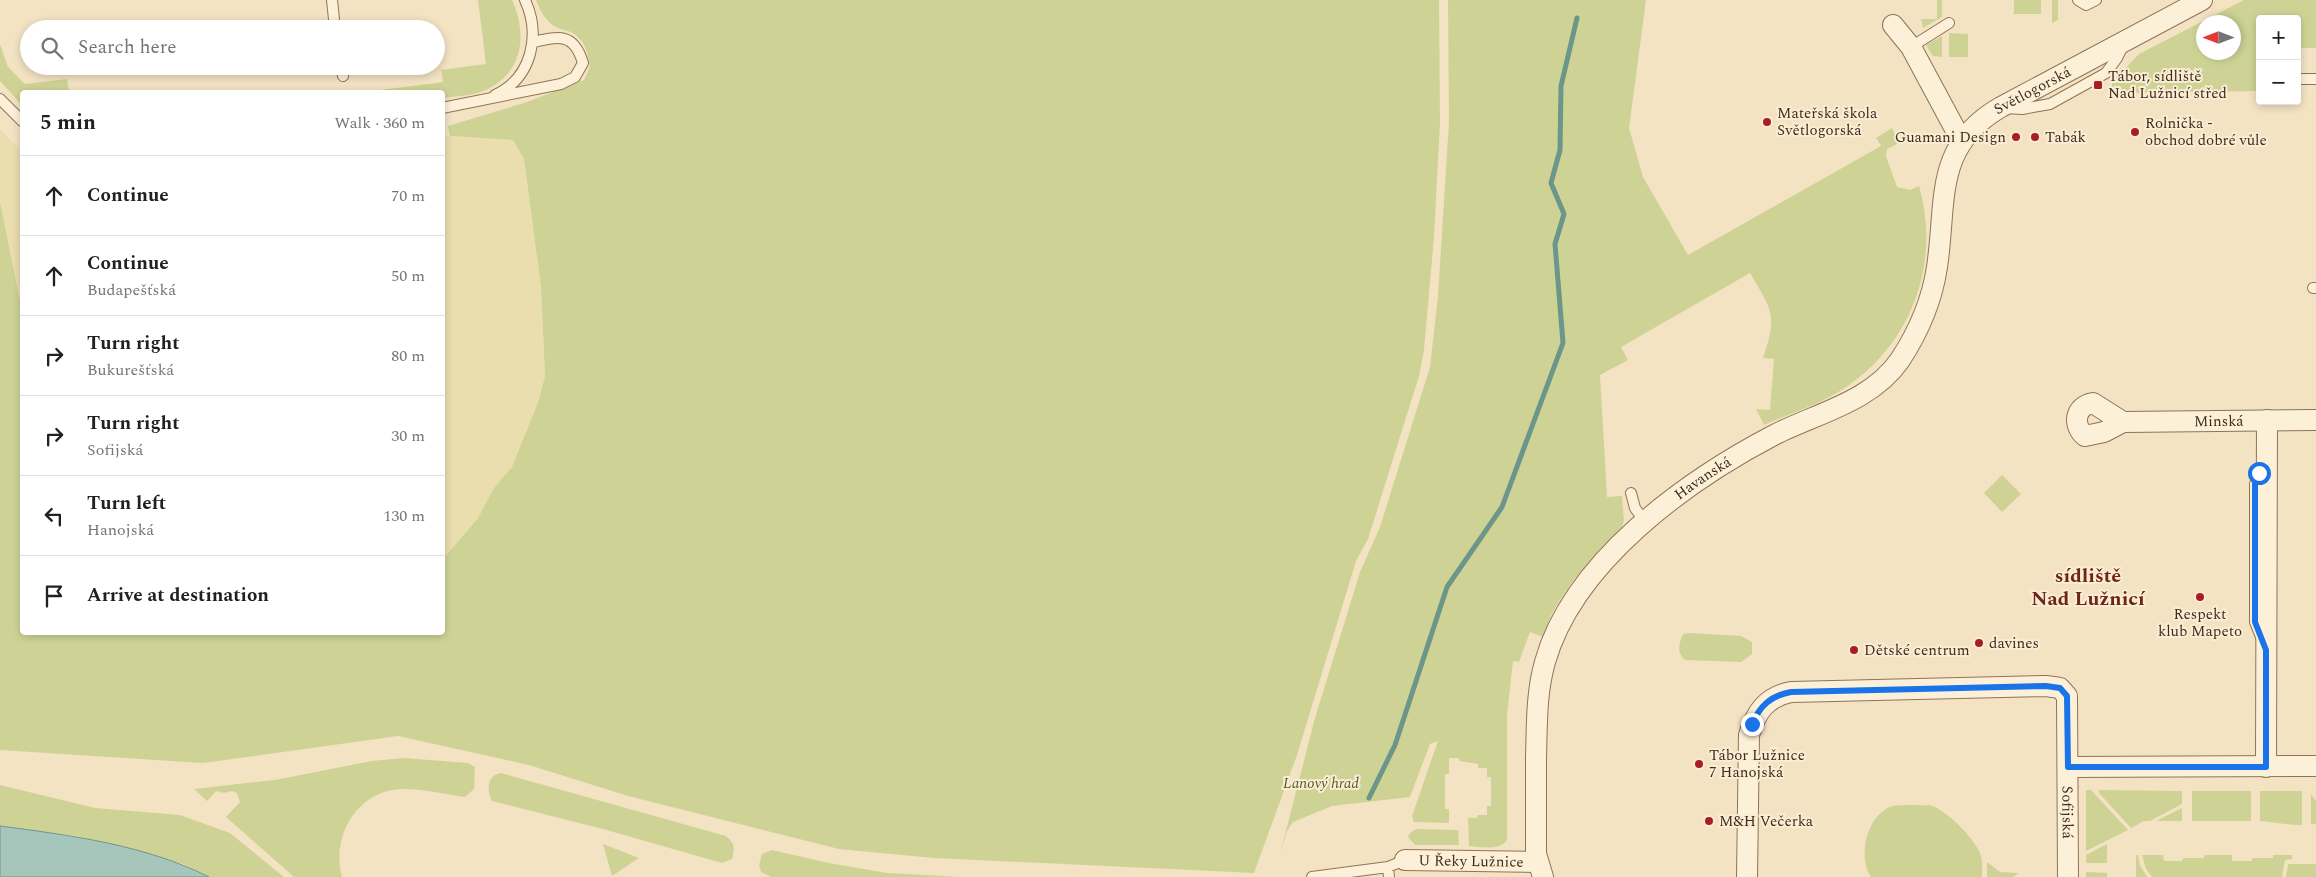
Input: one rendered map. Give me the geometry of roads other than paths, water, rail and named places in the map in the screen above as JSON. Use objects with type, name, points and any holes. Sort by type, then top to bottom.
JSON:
[{"type":"street","name":"Světlogorská","points":[[1961,140],[1976,124],[2001,107],[2202,0]]},
{"type":"street","points":[[1893,25],[1911,47],[1961,140]]},
{"type":"street","name":"Havanská","points":[[1540,869],[1538,697],[1551,643],[1572,603],[1610,552],[1645,522],[1743,452],[1786,429],[1857,398],[1880,382],[1899,362],[1916,333],[1929,304],[1937,267],[1946,180],[1952,158],[1961,140]]},
{"type":"street","points":[[2266,420],[2266,767]]},
{"type":"street","name":"Minská","points":[[2123,422],[2316,420]]},
{"type":"street","name":"Sofijská","points":[[1747,877],[1749,735],[1757,714],[1770,699],[1791,692],[2046,686],[2063,690],[2067,696],[2068,877]]},
{"type":"street","points":[[2068,767],[2316,766]]},
{"type":"street","name":"U Řeky Lužnice","points":[[1394,868],[1540,869]]},
{"type":"lane","points":[[332,0],[335,20]]},
{"type":"lane","points":[[483,101],[504,91],[519,77],[526,65],[533,42],[530,11],[525,0]]},
{"type":"lane","points":[[2078,0],[2086,5],[2096,0]]},
{"type":"lane","points":[[1911,47],[1949,24]]},
{"type":"lane","points":[[445,107],[561,84],[575,77],[583,63],[579,48],[569,40],[557,38],[533,42]]},
{"type":"lane","points":[[2301,79],[2316,79]]},
{"type":"lane","points":[[0,99],[20,119]]},
{"type":"lane","points":[[2259,473],[2255,484],[2255,622],[2266,650]]},
{"type":"lane","points":[[1630,493],[1635,508],[1645,522]]},
{"type":"lane","points":[[1312,877],[1394,868]]},
{"type":"water","points":[[0,826],[53,833],[133,849],[185,866],[209,877],[0,877]]},
{"type":"waterway","points":[[1369,798],[1395,745],[1447,587],[1502,507],[1563,343],[1555,244],[1564,214],[1551,183],[1560,150],[1561,86],[1577,18]]},
{"type":"place","name":"Tábor, sídliště Nad Lužnicí střed","points":[[2098,85]]},
{"type":"place","name":"Mateřská škola Světlogorská","points":[[1767,122]]},
{"type":"place","name":"Rolnička - obchod dobré vůle","points":[[2135,132]]},
{"type":"place","name":"Guamani Design","points":[[2016,137]]},
{"type":"place","name":"Tabák","points":[[2035,137]]},
{"type":"place","name":"Respekt klub Mapeto","points":[[2200,597]]},
{"type":"place","name":"davines","points":[[1979,643]]},
{"type":"place","name":"Dětské centrum","points":[[1854,650]]},
{"type":"place","name":"Tábor Lužnice 7 Hanojská","points":[[1699,764]]},
{"type":"place","name":"M&H Večerka","points":[[1709,821]]},
{"type":"district","name":"sídliště Nad Lužnicí","points":[[2088,586]]},
{"type":"park label","name":"Lanový hrad","points":[[1321,783]]}]
